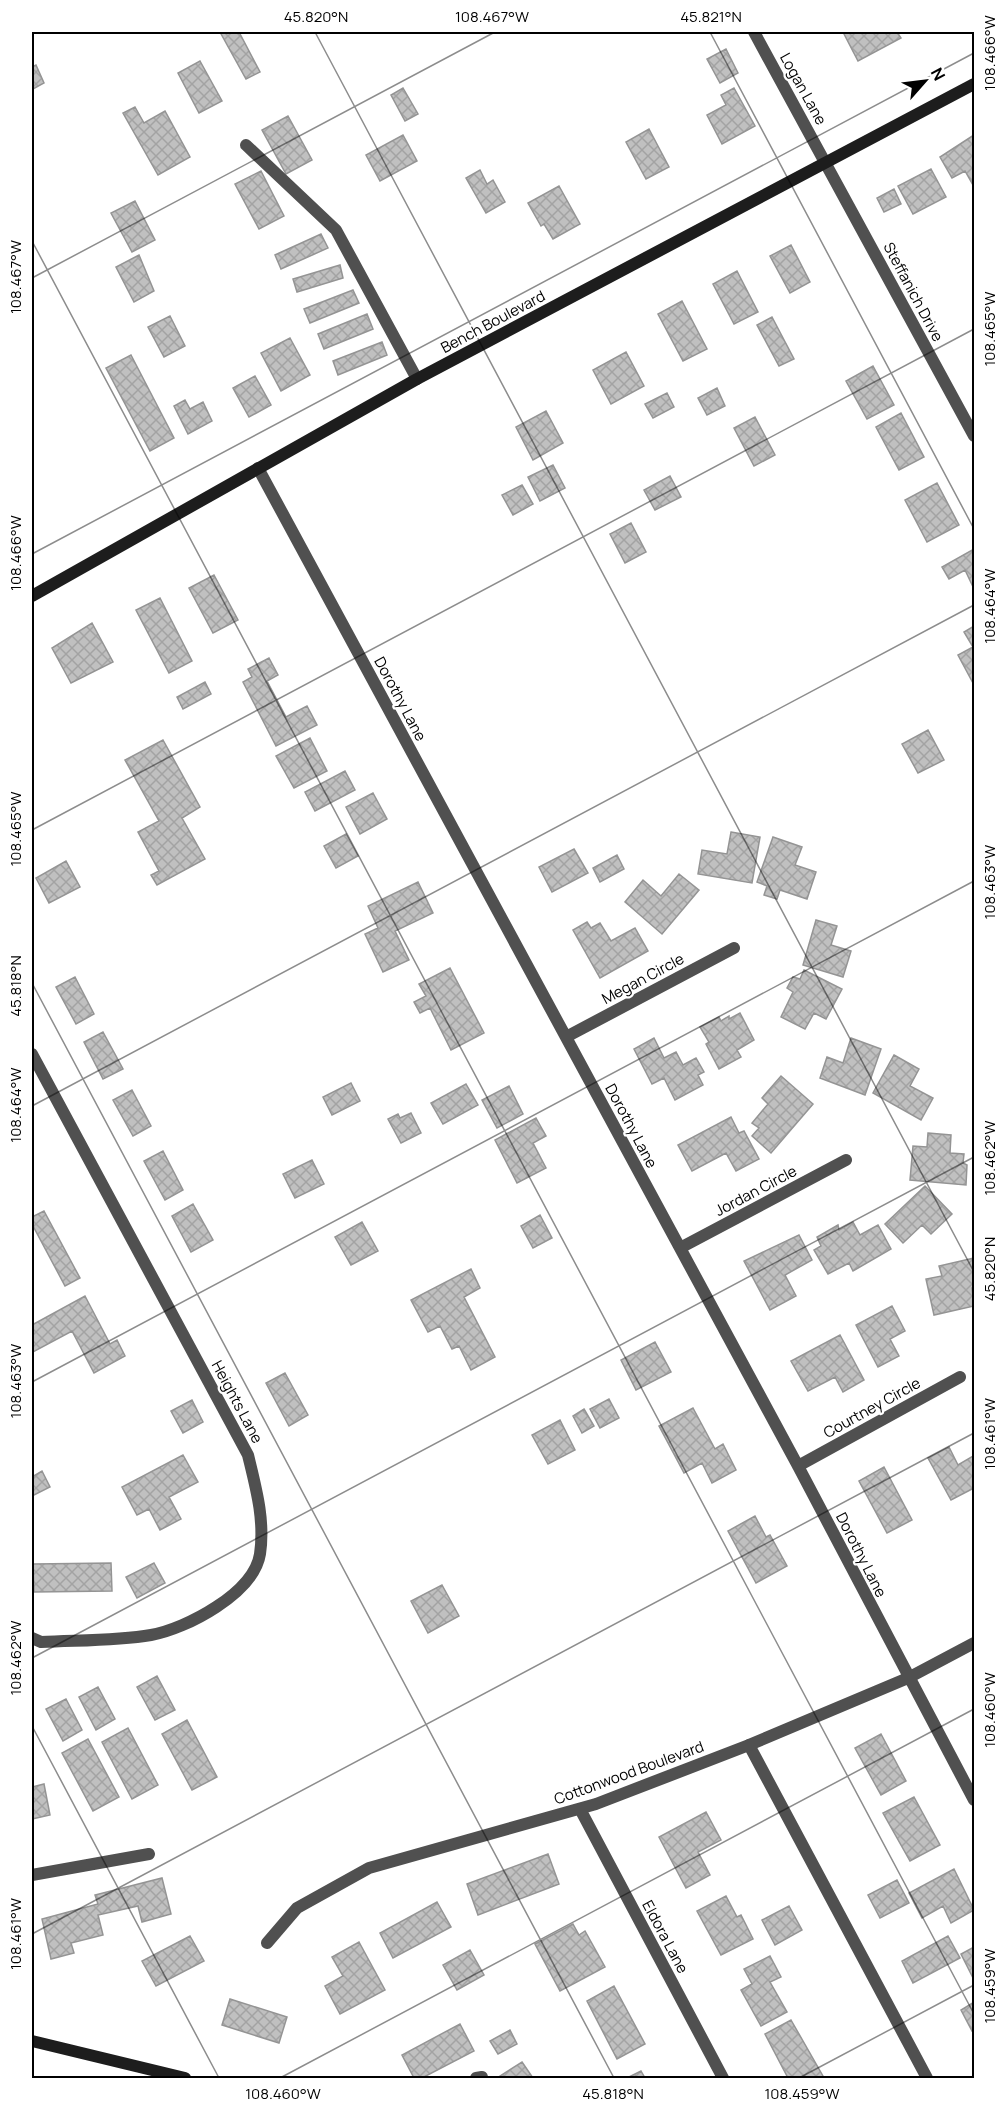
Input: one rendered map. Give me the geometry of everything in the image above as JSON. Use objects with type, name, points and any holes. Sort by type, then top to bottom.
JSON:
[{"type":"main road","name":"Bench Boulevard","points":[[32,596],[417,379],[975,84]]},
{"type":"main road","points":[[32,2040],[185,2079]]},
{"type":"street","name":"Logan Lane","points":[[754,32],[826,162]]},
{"type":"street","points":[[246,145],[336,230],[417,379]]},
{"type":"street","name":"Steffanich Drive","points":[[826,162],[975,436]]},
{"type":"street","name":"Dorothy Lane","points":[[258,468],[798,1466],[908,1678],[975,1800]]},
{"type":"street","name":"Megan Circle","points":[[566,1037],[734,948]]},
{"type":"street","name":"Heights Lane","points":[[32,1054],[249,1455],[261,1513],[260,1557],[242,1589],[200,1617],[152,1635],[36,1640]]},
{"type":"street","name":"Jordan Circle","points":[[680,1248],[846,1160]]},
{"type":"street","name":"Courtney Circle","points":[[798,1466],[960,1377]]},
{"type":"street","name":"Cottonwood Boulevard","points":[[267,1943],[297,1908],[369,1868],[580,1809],[749,1745],[908,1678],[975,1643]]},
{"type":"street","points":[[749,1745],[927,2079]]},
{"type":"street","name":"Eldora Lane","points":[[580,1809],[723,2079]]},
{"type":"street","points":[[32,1875],[149,1854]]},
{"type":"building","points":[[220,32],[239,32],[260,72],[246,79]]},
{"type":"building","points":[[843,32],[897,32],[901,38],[858,61]]},
{"type":"building","points":[[726,49],[738,73],[720,83],[707,59]]},
{"type":"building","points":[[200,61],[222,101],[199,113],[178,73]]},
{"type":"building","points":[[36,65],[44,83],[33,89],[32,67]]},
{"type":"building","points":[[403,88],[418,114],[405,121],[391,95]]},
{"type":"building","points":[[734,88],[755,126],[722,144],[707,115],[726,105],[721,95]]},
{"type":"building","points":[[135,107],[144,123],[165,111],[190,157],[158,175],[123,113]]},
{"type":"building","points":[[288,116],[312,160],[286,174],[262,130]]},
{"type":"building","points":[[649,129],[669,167],[646,179],[626,142]]},
{"type":"building","points":[[403,135],[417,161],[380,181],[366,155]]},
{"type":"building","points":[[974,135],[973,185],[965,171],[952,178],[940,157]]},
{"type":"building","points":[[931,169],[946,197],[913,214],[898,186]]},
{"type":"building","points":[[480,170],[487,184],[493,180],[505,202],[486,213],[466,178]]},
{"type":"building","points":[[261,171],[284,216],[259,229],[235,184]]},
{"type":"building","points":[[559,186],[580,224],[553,239],[544,224],[541,226],[528,203]]},
{"type":"building","points":[[894,189],[901,204],[884,212],[877,198]]},
{"type":"building","points":[[135,201],[155,240],[132,252],[111,213]]},
{"type":"building","points":[[321,234],[328,248],[281,269],[275,255]]},
{"type":"building","points":[[791,245],[810,282],[790,293],[770,256]]},
{"type":"building","points":[[139,255],[154,291],[134,302],[116,267]]},
{"type":"building","points":[[340,265],[343,278],[297,292],[293,279]]},
{"type":"building","points":[[737,271],[758,312],[734,324],[713,284]]},
{"type":"building","points":[[353,290],[359,303],[310,323],[304,309]]},
{"type":"building","points":[[682,301],[707,349],[683,361],[658,314]]},
{"type":"building","points":[[367,314],[373,329],[324,349],[318,334]]},
{"type":"building","points":[[170,316],[185,346],[164,357],[148,327]]},
{"type":"building","points":[[772,317],[794,359],[779,366],[757,325]]},
{"type":"building","points":[[290,338],[310,375],[281,391],[261,353]]},
{"type":"building","points":[[382,342],[387,355],[338,375],[333,361]]},
{"type":"building","points":[[626,352],[644,386],[611,404],[593,370]]},
{"type":"building","points":[[131,355],[174,438],[150,451],[106,368]]},
{"type":"building","points":[[873,366],[894,405],[867,419],[846,381]]},
{"type":"building","points":[[255,376],[271,405],[249,417],[233,388]]},
{"type":"building","points":[[717,388],[725,406],[707,415],[698,398]]},
{"type":"building","points":[[667,393],[674,407],[653,418],[645,404]]},
{"type":"building","points":[[185,400],[190,409],[203,402],[212,421],[188,434],[174,406]]},
{"type":"building","points":[[546,411],[563,443],[533,460],[516,427]]},
{"type":"building","points":[[901,413],[924,457],[899,470],[876,427]]},
{"type":"building","points":[[755,417],[775,455],[754,466],[734,428]]},
{"type":"building","points":[[553,465],[565,488],[540,501],[528,477]]},
{"type":"building","points":[[670,476],[681,497],[655,510],[644,490]]},
{"type":"building","points":[[937,483],[959,525],[927,542],[905,500]]},
{"type":"building","points":[[522,485],[533,504],[513,515],[502,495]]},
{"type":"building","points":[[631,523],[646,552],[625,563],[610,534]]},
{"type":"building","points":[[974,549],[974,589],[965,570],[949,579],[942,567]]},
{"type":"building","points":[[214,575],[238,620],[213,633],[189,588]]},
{"type":"building","points":[[160,598],[192,661],[169,673],[136,610]]},
{"type":"building","points":[[92,623],[113,662],[71,683],[52,648]]},
{"type":"building","points":[[974,626],[974,685],[958,655],[973,647],[964,632]]},
{"type":"building","points":[[269,658],[278,675],[267,681],[286,717],[307,706],[317,725],[276,746],[243,682],[252,677],[248,669]]},
{"type":"building","points":[[205,682],[211,694],[183,709],[177,697]]},
{"type":"building","points":[[928,730],[944,760],[918,773],[902,744]]},
{"type":"building","points":[[310,738],[327,771],[294,788],[276,756]]},
{"type":"building","points":[[163,740],[200,807],[182,818],[205,859],[157,885],[151,875],[159,871],[138,832],[159,821],[125,760]]},
{"type":"building","points":[[345,771],[355,790],[315,811],[305,792]]},
{"type":"building","points":[[373,793],[387,819],[360,834],[346,807]]},
{"type":"building","points":[[731,832],[760,837],[752,883],[698,874],[702,850],[727,854]]},
{"type":"building","points":[[346,834],[358,856],[336,868],[324,846]]},
{"type":"building","points":[[773,837],[802,847],[795,865],[816,872],[807,899],[780,890],[777,899],[764,895],[767,886],[757,882]]},
{"type":"building","points":[[574,849],[588,873],[552,892],[539,867]]},
{"type":"building","points":[[617,855],[624,869],[600,882],[593,868]]},
{"type":"building","points":[[66,861],[80,887],[49,903],[36,878]]},
{"type":"building","points":[[679,874],[699,890],[662,934],[625,902],[643,880],[661,896]]},
{"type":"building","points":[[418,882],[433,913],[395,931],[409,960],[383,972],[365,934],[378,928],[368,906]]},
{"type":"building","points":[[816,920],[837,926],[831,945],[851,951],[843,977],[803,965]]},
{"type":"building","points":[[587,922],[591,928],[600,923],[611,941],[635,928],[648,951],[600,978],[573,930]]},
{"type":"building","points":[[450,968],[484,1033],[451,1050],[430,1008],[420,1013],[414,1002],[426,996],[419,984]]},
{"type":"building","points":[[804,970],[842,989],[826,1019],[814,1013],[805,1029],[781,1017],[793,992],[787,988],[793,977],[800,979]]},
{"type":"building","points":[[75,977],[94,1014],[76,1024],[56,987]]},
{"type":"building","points":[[740,1013],[754,1040],[737,1050],[741,1057],[719,1069],[706,1044],[709,1042],[700,1027],[719,1017],[721,1021]]},
{"type":"building","points":[[103,1032],[123,1069],[103,1079],[84,1042]]},
{"type":"building","points":[[654,1038],[664,1058],[676,1052],[683,1065],[696,1058],[704,1072],[698,1075],[703,1085],[675,1100],[664,1078],[652,1084],[634,1049]]},
{"type":"building","points":[[851,1038],[881,1049],[865,1095],[820,1078],[827,1057],[843,1063]]},
{"type":"building","points":[[894,1055],[919,1069],[910,1086],[933,1098],[921,1120],[873,1093]]},
{"type":"building","points":[[781,1076],[813,1104],[771,1153],[752,1136],[759,1128],[752,1123],[768,1104],[762,1098]]},
{"type":"building","points":[[351,1083],[360,1101],[332,1115],[323,1097]]},
{"type":"building","points":[[466,1084],[478,1105],[443,1124],[431,1103]]},
{"type":"building","points":[[509,1086],[523,1114],[497,1128],[482,1100]]},
{"type":"building","points":[[132,1090],[151,1126],[133,1136],[113,1100]]},
{"type":"building","points":[[411,1113],[421,1133],[401,1143],[388,1119],[398,1114],[400,1118]]},
{"type":"building","points":[[731,1117],[739,1133],[744,1131],[759,1159],[736,1171],[726,1153],[692,1171],[678,1145]]},
{"type":"building","points":[[536,1118],[546,1136],[533,1143],[546,1168],[517,1183],[495,1140]]},
{"type":"building","points":[[928,1133],[951,1135],[950,1153],[964,1154],[963,1163],[967,1165],[966,1185],[910,1180],[913,1146],[927,1147]]},
{"type":"building","points":[[163,1151],[183,1190],[165,1200],[144,1161]]},
{"type":"building","points":[[312,1160],[324,1184],[295,1198],[283,1174]]},
{"type":"building","points":[[925,1186],[952,1214],[931,1234],[922,1225],[903,1243],[885,1224]]},
{"type":"building","points":[[193,1204],[213,1240],[191,1252],[172,1216]]},
{"type":"building","points":[[44,1211],[80,1278],[65,1286],[32,1224],[32,1217]]},
{"type":"building","points":[[540,1215],[552,1238],[533,1248],[521,1226]]},
{"type":"building","points":[[362,1222],[378,1251],[351,1265],[335,1237]]},
{"type":"building","points":[[853,1222],[860,1235],[878,1225],[891,1249],[853,1271],[849,1263],[828,1274],[814,1250],[821,1246],[817,1237],[838,1225],[839,1230]]},
{"type":"building","points":[[799,1235],[812,1260],[785,1275],[796,1296],[770,1310],[744,1261]]},
{"type":"building","points":[[974,1258],[974,1287],[972,1288],[974,1306],[934,1315],[926,1279],[942,1276],[939,1266]]},
{"type":"building","points":[[471,1269],[480,1288],[464,1297],[495,1357],[471,1370],[459,1346],[452,1349],[440,1326],[428,1332],[411,1300]]},
{"type":"building","points":[[85,1296],[110,1344],[117,1340],[125,1356],[94,1373],[72,1331],[33,1352],[32,1349],[32,1325]]},
{"type":"building","points":[[892,1306],[905,1331],[890,1339],[899,1356],[878,1367],[856,1325]]},
{"type":"building","points":[[840,1335],[864,1380],[843,1392],[835,1377],[808,1391],[791,1361]]},
{"type":"building","points":[[655,1342],[671,1372],[636,1390],[621,1360]]},
{"type":"building","points":[[285,1373],[308,1415],[289,1426],[266,1383]]},
{"type":"building","points":[[609,1399],[619,1418],[600,1428],[590,1409]]},
{"type":"building","points":[[192,1400],[203,1422],[183,1433],[171,1411]]},
{"type":"building","points":[[693,1408],[715,1449],[723,1444],[736,1470],[712,1483],[702,1463],[684,1473],[659,1426]]},
{"type":"building","points":[[584,1409],[594,1426],[582,1433],[573,1416]]},
{"type":"building","points":[[560,1420],[575,1450],[548,1464],[532,1435]]},
{"type":"building","points":[[949,1447],[958,1465],[973,1456],[974,1459],[974,1488],[951,1500],[928,1458]]},
{"type":"building","points":[[183,1455],[198,1482],[169,1497],[181,1519],[160,1530],[149,1509],[137,1515],[122,1487]]},
{"type":"building","points":[[884,1467],[912,1520],[887,1533],[859,1481]]},
{"type":"building","points":[[42,1471],[50,1487],[32,1496],[32,1477]]},
{"type":"building","points":[[755,1516],[766,1537],[770,1535],[787,1566],[756,1583],[728,1531]]},
{"type":"building","points":[[111,1563],[112,1591],[34,1592],[33,1564]]},
{"type":"building","points":[[154,1563],[165,1583],[137,1598],[126,1577]]},
{"type":"building","points":[[442,1585],[459,1616],[428,1633],[411,1601]]},
{"type":"building","points":[[157,1676],[175,1710],[155,1720],[137,1687]]},
{"type":"building","points":[[98,1687],[115,1719],[96,1730],[79,1697]]},
{"type":"building","points":[[66,1699],[82,1730],[63,1741],[46,1709]]},
{"type":"building","points":[[187,1720],[217,1777],[192,1790],[162,1734]]},
{"type":"building","points":[[128,1728],[158,1785],[132,1799],[102,1742]]},
{"type":"building","points":[[881,1734],[906,1781],[881,1795],[855,1748]]},
{"type":"building","points":[[88,1739],[119,1797],[93,1811],[62,1753]]},
{"type":"building","points":[[44,1784],[50,1815],[32,1819],[32,1787]]},
{"type":"building","points":[[914,1797],[940,1845],[910,1861],[883,1813]]},
{"type":"building","points":[[706,1812],[721,1840],[698,1852],[710,1875],[686,1888],[659,1837]]},
{"type":"building","points":[[548,1854],[559,1884],[478,1915],[467,1884]]},
{"type":"building","points":[[954,1869],[974,1910],[951,1923],[943,1906],[922,1918],[909,1893]]},
{"type":"building","points":[[162,1878],[171,1914],[142,1922],[138,1906],[98,1915],[103,1935],[71,1943],[74,1953],[51,1959],[42,1919],[98,1904],[95,1895]]},
{"type":"building","points":[[897,1880],[909,1903],[880,1918],[868,1895]]},
{"type":"building","points":[[726,1896],[737,1917],[741,1915],[753,1939],[721,1955],[697,1911]]},
{"type":"building","points":[[437,1902],[451,1927],[393,1958],[380,1933]]},
{"type":"building","points":[[789,1906],[802,1930],[775,1945],[762,1920]]},
{"type":"building","points":[[573,1924],[579,1935],[585,1931],[605,1967],[560,1991],[535,1944]]},
{"type":"building","points":[[190,1936],[204,1961],[156,1986],[142,1961]]},
{"type":"building","points":[[948,1936],[960,1958],[913,1983],[902,1961]]},
{"type":"building","points":[[359,1942],[385,1990],[340,2014],[325,1986],[343,1976],[332,1957]]},
{"type":"building","points":[[974,1947],[974,1980],[961,1954]]},
{"type":"building","points":[[470,1950],[484,1975],[457,1990],[443,1965]]},
{"type":"building","points":[[770,1956],[781,1977],[770,1982],[787,2012],[761,2026],[741,1990],[752,1984],[744,1969]]},
{"type":"building","points":[[614,1986],[645,2044],[617,2059],[587,2001]]},
{"type":"building","points":[[230,1999],[287,2017],[279,2043],[222,2025]]},
{"type":"building","points":[[974,2002],[974,2030],[972,2031],[961,2010]]},
{"type":"building","points":[[791,2020],[823,2076],[788,2078],[765,2034]]},
{"type":"building","points":[[460,2024],[474,2051],[422,2078],[414,2078],[402,2055]]},
{"type":"building","points":[[510,2030],[517,2044],[498,2054],[490,2041]]},
{"type":"building","points":[[522,2062],[533,2078],[497,2078]]},
{"type":"building","points":[[641,2071],[645,2078],[627,2078]]}]
